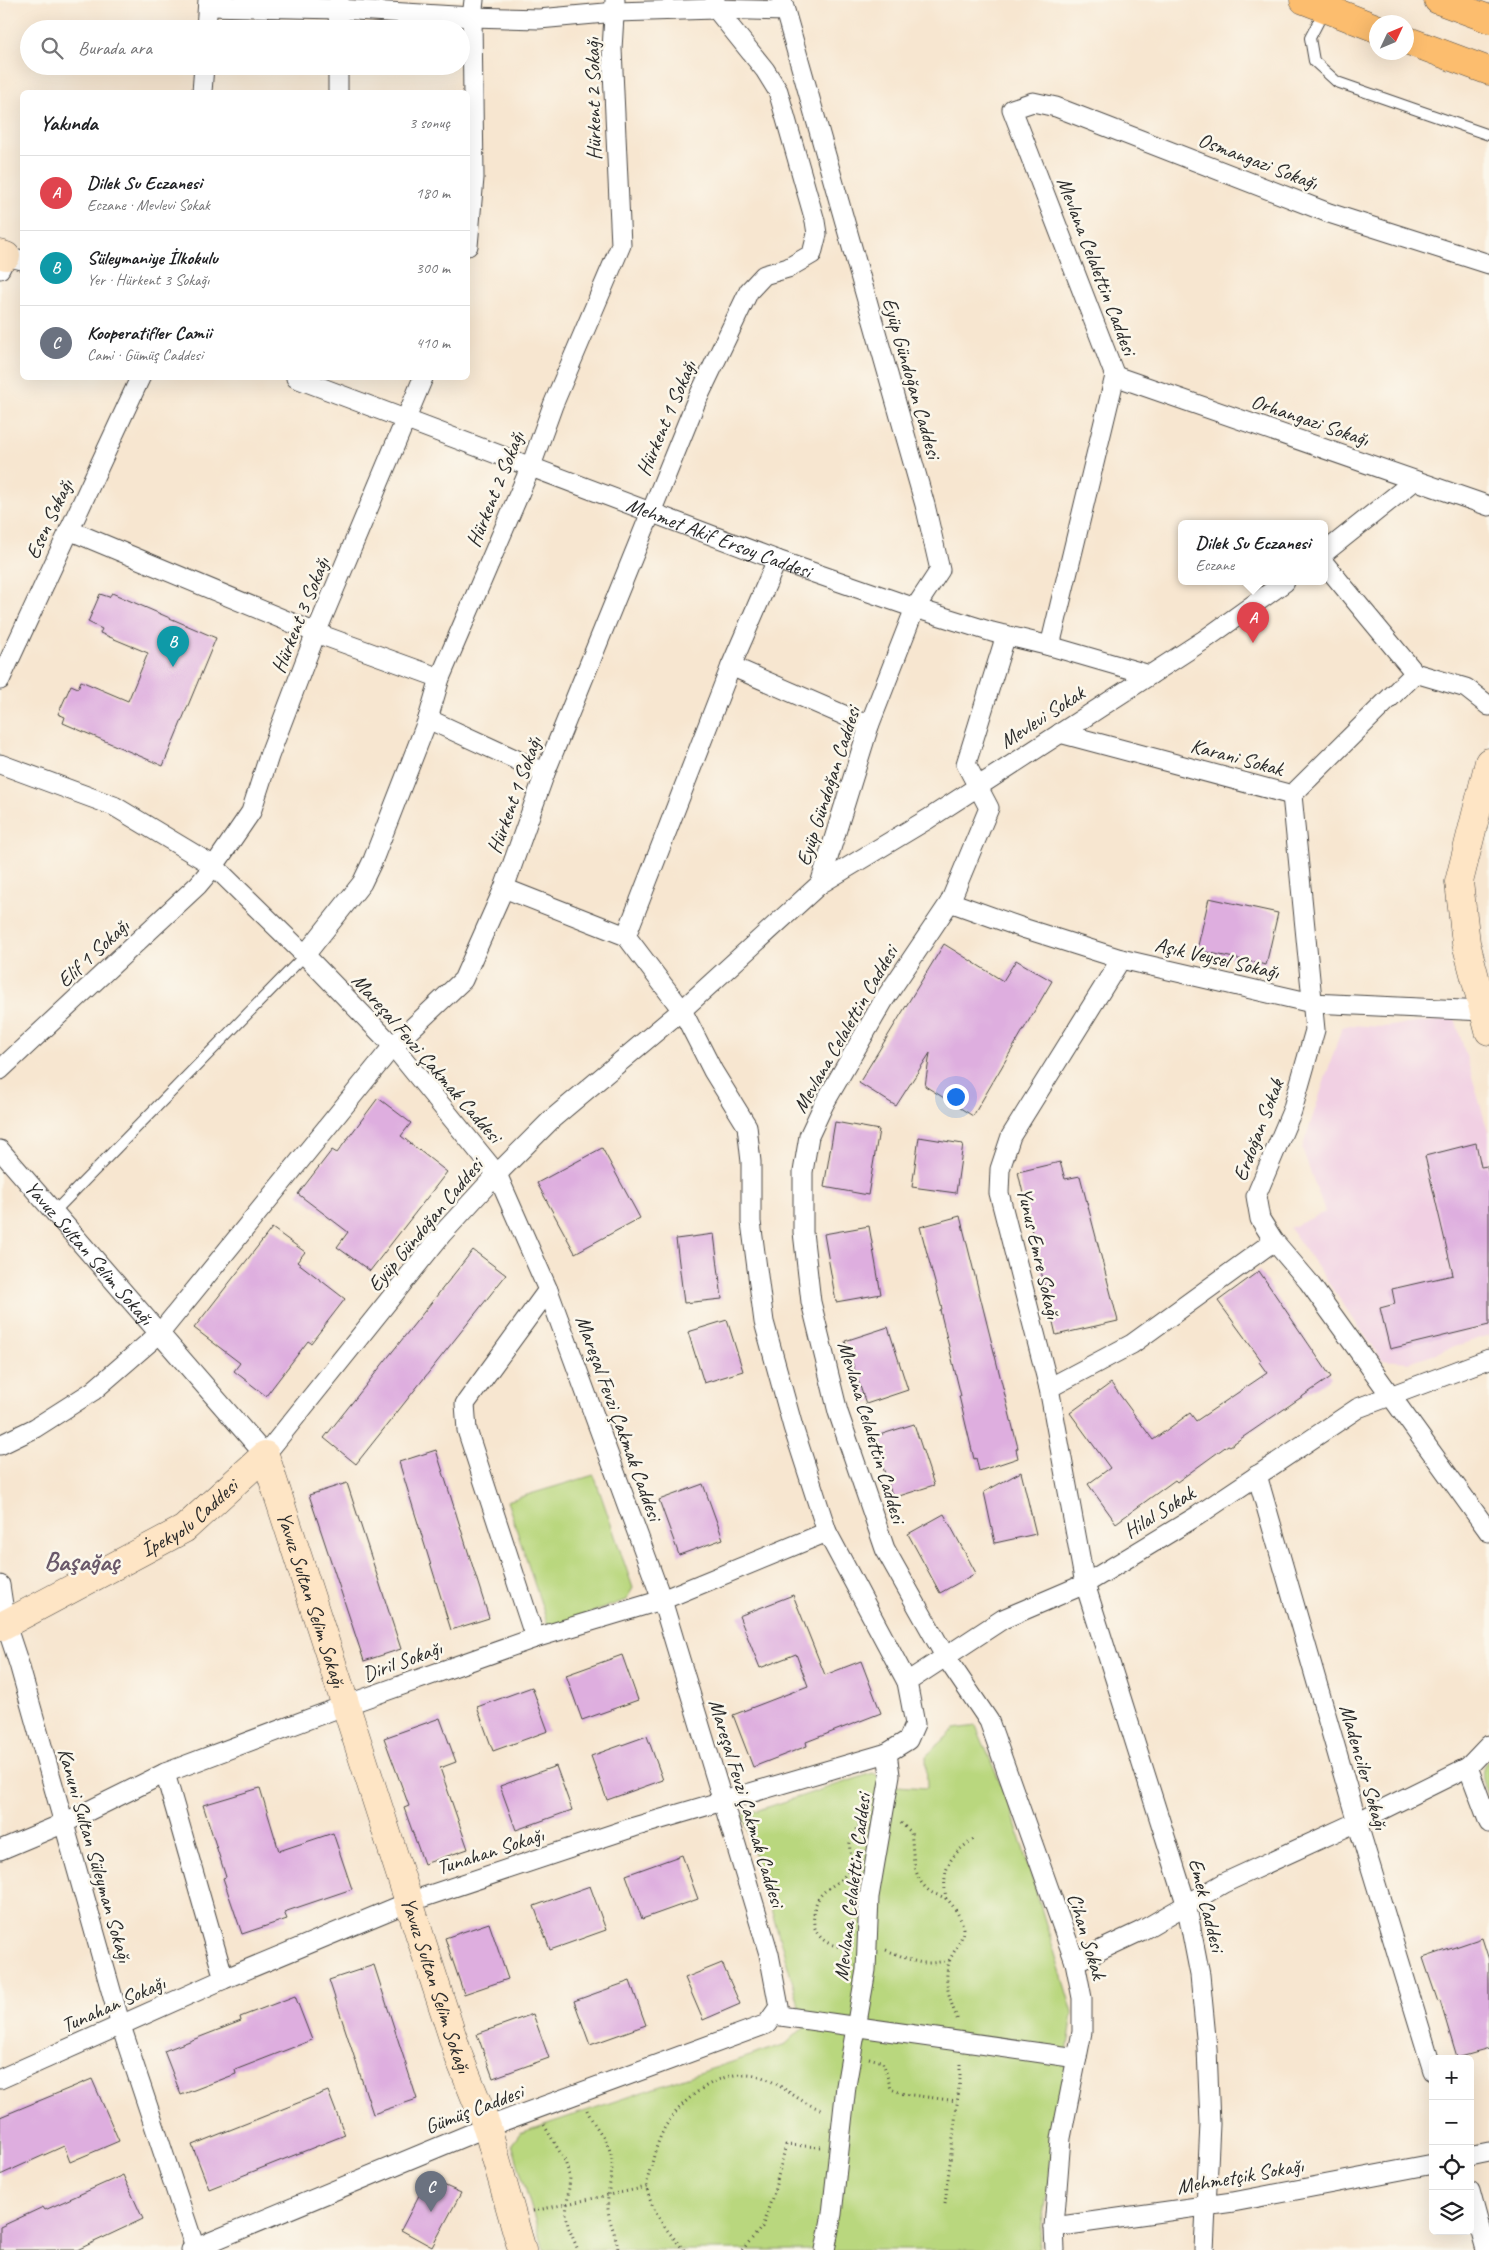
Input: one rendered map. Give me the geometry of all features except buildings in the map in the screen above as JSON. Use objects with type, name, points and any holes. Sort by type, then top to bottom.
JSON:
[{"type":"highway","points":[[1438,0],[1489,19]]},
{"type":"highway","points":[[1314,4],[1369,25]]},
{"type":"highway","points":[[1414,43],[1489,71]]},
{"type":"street","points":[[207,20],[208,3],[473,9],[539,19],[615,6],[716,4],[783,6]]},
{"type":"street","name":"Hürkent 1 Sokağı","points":[[0,1445],[35,1428],[93,1391],[160,1333],[392,1046],[463,980],[504,888],[545,773],[650,512],[695,404],[749,291],[764,276],[788,268],[812,254],[817,234],[778,91],[765,70],[716,4]]},
{"type":"street","points":[[338,20],[339,5]]},
{"type":"street","name":"Hürkent 2 Sokağı","points":[[305,954],[362,882],[373,860],[428,719],[440,678],[531,466],[553,405],[621,245],[612,49],[615,6]]},
{"type":"street","name":"Eyüp Gündoğan Caddesi","points":[[265,1455],[442,1234],[497,1174],[552,1120],[682,1010],[820,884],[869,726],[915,608],[940,570],[925,505],[783,6]]},
{"type":"street","points":[[470,223],[474,178],[473,9]]},
{"type":"street","points":[[202,90],[203,75]]},
{"type":"street","points":[[338,75],[338,90]]},
{"type":"street","name":"Osmangazi Sokağı","points":[[1012,108],[1033,102],[1056,107],[1329,213],[1489,264]]},
{"type":"street","name":"Mevlana Celalettin Caddesi","points":[[1012,108],[1115,376],[1050,646]]},
{"type":"street","name":"Orhangazi Sokağı","points":[[1115,376],[1489,506]]},
{"type":"street","name":"Esen Sokağı","points":[[0,680],[139,380]]},
{"type":"street","name":"Mehmet Akif Ersoy Caddesi","points":[[301,380],[778,560],[915,608],[1150,675]]},
{"type":"street","name":"Hürkent 3 Sokağı","points":[[214,866],[251,812],[269,756],[316,633],[422,380]]},
{"type":"street","points":[[1328,550],[1414,481]]},
{"type":"street","points":[[69,530],[316,633],[440,678]]},
{"type":"street","points":[[504,888],[626,936],[731,666],[778,560]]},
{"type":"street","points":[[1328,568],[1415,673],[1466,688],[1489,706]]},
{"type":"street","name":"Mevlevi Sokak","points":[[820,884],[928,819],[978,785],[1060,734],[1204,640],[1281,585]]},
{"type":"street","name":"Mevlana Celalettin Caddesi","points":[[945,1656],[885,1549],[838,1412],[811,1302],[803,1232],[803,1172],[809,1136],[824,1104],[884,1000],[950,902],[990,808],[966,764],[1006,635]]},
{"type":"street","points":[[731,666],[869,726]]},
{"type":"street","name":"Karani Sokak","points":[[1060,734],[1292,795],[1415,673]]},
{"type":"street","points":[[428,719],[545,773]]},
{"type":"street","points":[[1486,1021],[1466,943],[1460,882],[1489,762]]},
{"type":"street","name":"Mareşal Fevzi Çakmak Caddesi","points":[[0,764],[114,806],[214,866],[305,954],[392,1046],[497,1174],[548,1290],[662,1600],[769,1954],[779,2007],[774,2015]]},
{"type":"street","name":"Erdoğan Sokak","points":[[1274,1240],[1260,1219],[1256,1196],[1292,1111],[1315,1030],[1292,795]]},
{"type":"street","name":"Elif 1 Sokağı","points":[[0,1070],[198,885],[214,866]]},
{"type":"street","name":"Aşık Veysel Sokağı","points":[[950,902],[1026,929],[1121,959],[1312,1003],[1486,1021]]},
{"type":"street","name":"Tunahan Sokağı","points":[[0,2079],[224,1979],[409,1902],[634,1827],[887,1753],[908,1740],[915,1724],[907,1682],[826,1532],[793,1427],[764,1322],[751,1222],[751,1162],[746,1126],[713,1070],[682,1010],[626,936]]},
{"type":"street","name":"Yunus Emre Sokağı","points":[[1085,1584],[1048,1388],[999,1193],[1000,1169],[1011,1136],[1121,959]]},
{"type":"street","name":"Yavuz Sultan Selim Sokağı","points":[[0,1150],[265,1455],[459,2057],[487,2127],[522,2250]]},
{"type":"street","points":[[1048,1388],[1132,1344],[1274,1240],[1308,1280],[1489,1532]]},
{"type":"street","points":[[536,1638],[467,1430],[465,1404],[548,1290]]},
{"type":"street","name":"Hilal Sokak","points":[[945,1656],[1003,1619],[1085,1584],[1197,1516],[1358,1408],[1391,1394],[1489,1359]]},
{"type":"street","name":"İpekyolu Caddesi","points":[[3,1626],[184,1529],[265,1455]]},
{"type":"street","name":"Madenciler Sokağı","points":[[1257,1475],[1357,1822],[1429,2058]]},
{"type":"street","name":"Diril Sokağı","points":[[0,1850],[62,1824],[165,1773],[346,1705],[536,1638],[662,1600],[826,1532]]},
{"type":"street","name":"Emek Caddesi","points":[[1085,1584],[1186,1903],[1200,1974],[1207,2048],[1210,2124],[1204,2250]]},
{"type":"street","name":"Kanuni Sultan Süleyman Sokağı","points":[[0,1585],[3,1626],[19,1664],[62,1824],[121,2026],[193,2249]]},
{"type":"street","points":[[907,1682],[945,1656]]},
{"type":"street","name":"Cihan Sokak","points":[[945,1656],[989,1721],[1075,1962],[1082,1998],[1082,2032],[1072,2058],[1062,2138],[1054,2227],[1055,2250]]},
{"type":"street","points":[[1075,1962],[1141,1931],[1186,1903],[1224,1883],[1357,1822],[1468,1767],[1489,1745]]},
{"type":"street","name":"Mevlana Celalettin Caddesi","points":[[856,2026],[866,1970],[870,1897],[890,1775],[887,1753]]},
{"type":"street","points":[[1468,1767],[1489,1823]]},
{"type":"street","points":[[165,1773],[224,1979]]},
{"type":"street","points":[[774,2015],[1072,2058]]},
{"type":"street","name":"Gümüş Caddesi","points":[[193,2249],[487,2127],[767,2024],[774,2015]]},
{"type":"street","points":[[825,2250],[832,2214],[843,2114],[856,2026]]},
{"type":"street","points":[[1474,2155],[1489,2152]]},
{"type":"street","name":"Mehmetçik Sokağı","points":[[1054,2227],[1205,2206],[1429,2165]]},
{"type":"street","points":[[1474,2206],[1486,2250]]},
{"type":"lane","points":[[1314,4],[1310,38],[1314,61],[1336,82],[1489,135]]},
{"type":"lane","points":[[54,1212],[305,954]]},
{"type":"path","points":[[945,2204],[963,2043],[946,1985],[950,1960],[963,1930],[962,1923],[953,1906],[946,1898],[933,1894],[920,1880],[914,1862],[911,1832],[902,1823],[884,1815],[868,1817],[862,1821],[849,1843],[852,1862],[849,1869],[836,1883],[823,1892],[815,1904],[814,1919],[816,1930],[820,1937],[836,1947],[867,1946],[886,1950],[921,1964],[950,1960]]},
{"type":"path","points":[[946,1898],[944,1879],[951,1859],[958,1850],[975,1838]]},
{"type":"path","points":[[851,2053],[883,2062],[891,2089],[904,2094],[957,2101]]},
{"type":"path","points":[[684,2250],[662,2225],[647,2187],[657,2145],[665,2127],[680,2108],[696,2093],[722,2078],[742,2074],[763,2076],[820,2109],[843,2114]]},
{"type":"path","points":[[580,2093],[592,2124],[611,2153],[610,2194],[607,2207],[618,2240],[618,2250]]},
{"type":"path","points":[[535,2110],[565,2161],[570,2178],[570,2192],[567,2203],[568,2226],[578,2250]]},
{"type":"path","points":[[742,2250],[762,2227],[774,2192],[786,2144],[839,2148]]},
{"type":"path","points":[[513,2215],[647,2187]]},
{"type":"shaded area","points":[[1455,1018],[1489,1135],[1489,1335],[1409,1362],[1382,1360],[1290,1228],[1325,1212],[1302,1149],[1342,1027],[1350,1025],[1383,1027]]},
{"type":"green space","points":[[594,1475],[633,1588],[626,1600],[549,1628],[507,1501]]},
{"type":"green space","points":[[976,1726],[1011,1809],[1073,2013],[1038,2250],[544,2250],[512,2144],[520,2133],[786,2044],[804,2027],[797,1997],[743,1815],[873,1773],[897,1786],[927,1788],[926,1756],[955,1729]]},
{"type":"green space","points":[[1489,1756],[1489,1797],[1483,1781],[1483,1772]]},
{"type":"place","name":"Dilek Su Eczanesi","points":[[1253,643]]},
{"type":"place","name":"Süleymaniye İlkokulu","points":[[173,667]]},
{"type":"place","name":"Kooperatifler Camii","points":[[431,2212]]},
{"type":"district","name":"Başağaç","points":[[82,1561]]}]
